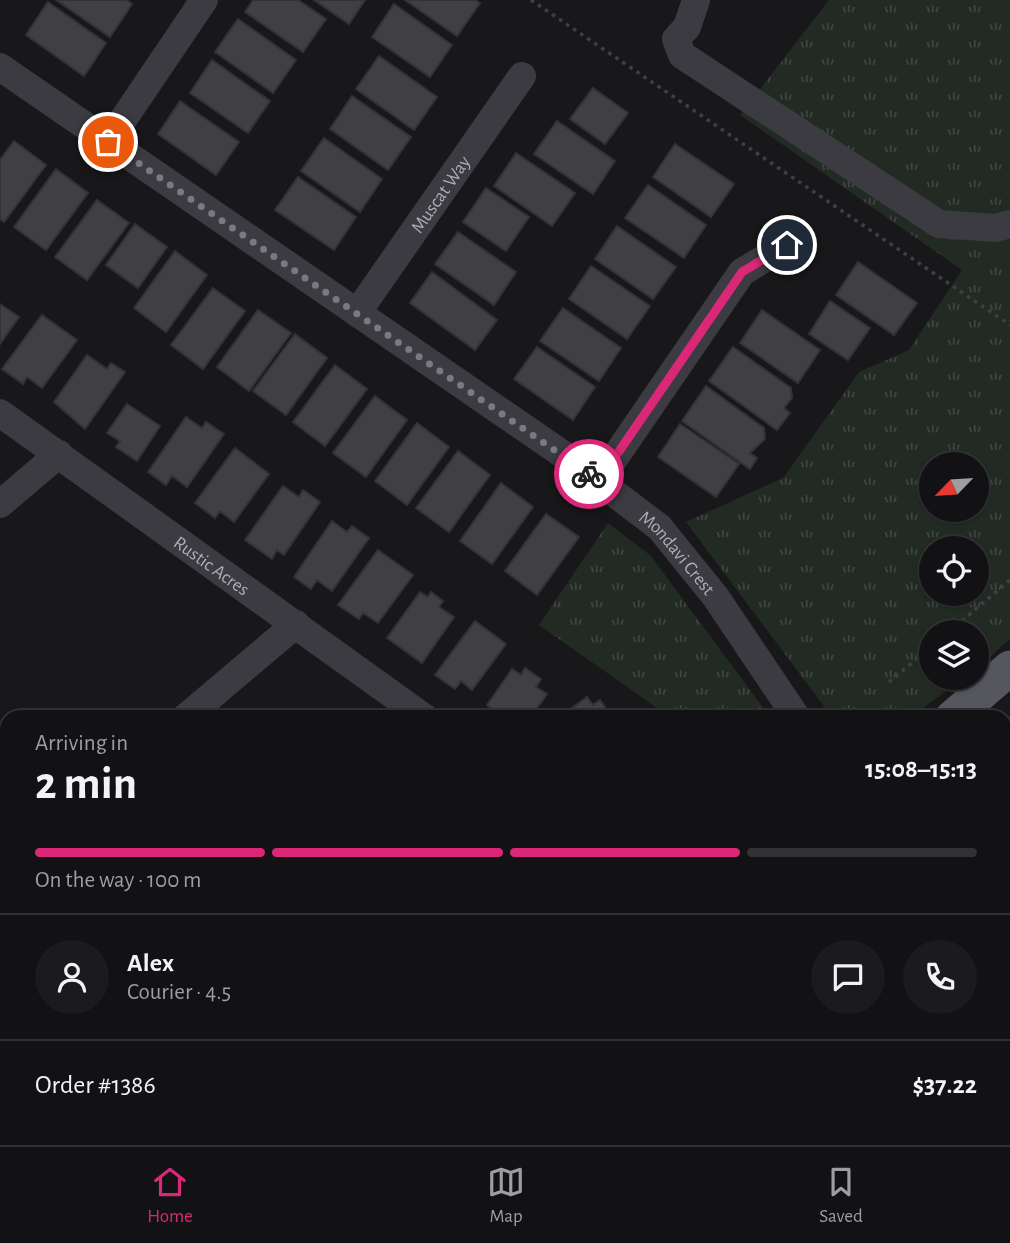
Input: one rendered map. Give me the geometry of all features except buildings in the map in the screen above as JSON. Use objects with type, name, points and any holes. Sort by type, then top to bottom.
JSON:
[{"type":"main road","points":[[961,710],[1010,668]]},
{"type":"street","points":[[108,142],[204,0]]},
{"type":"street","points":[[696,0],[687,27],[676,39],[682,55],[939,224],[996,228],[1010,224]]},
{"type":"street","name":"Mondavi Crest","points":[[0,67],[357,313],[659,527],[715,596],[792,710]]},
{"type":"street","name":"Muscat Way","points":[[357,313],[522,76]]},
{"type":"street","points":[[598,482],[742,272],[787,245]]},
{"type":"street","name":"Rustic Acres","points":[[0,413],[414,710]]},
{"type":"street","points":[[0,504],[59,454]]},
{"type":"street","points":[[195,710],[296,625]]},
{"type":"path","points":[[531,0],[1010,326]]},
{"type":"path","points":[[963,620],[1010,580]]},
{"type":"path","points":[[889,682],[919,657]]},
{"type":"green space","points":[[829,0],[1010,0],[1010,639],[989,657],[989,620],[919,620],[919,690],[948,690],[920,710],[827,710],[686,522],[783,478],[859,372],[909,350],[962,270],[740,115]]},
{"type":"green space","points":[[608,523],[651,556],[765,710],[660,710],[539,625]]},
{"type":"way so far","points":[[108,142],[589,474]]},
{"type":"route","points":[[589,474],[598,482],[742,272],[787,245]]}]
